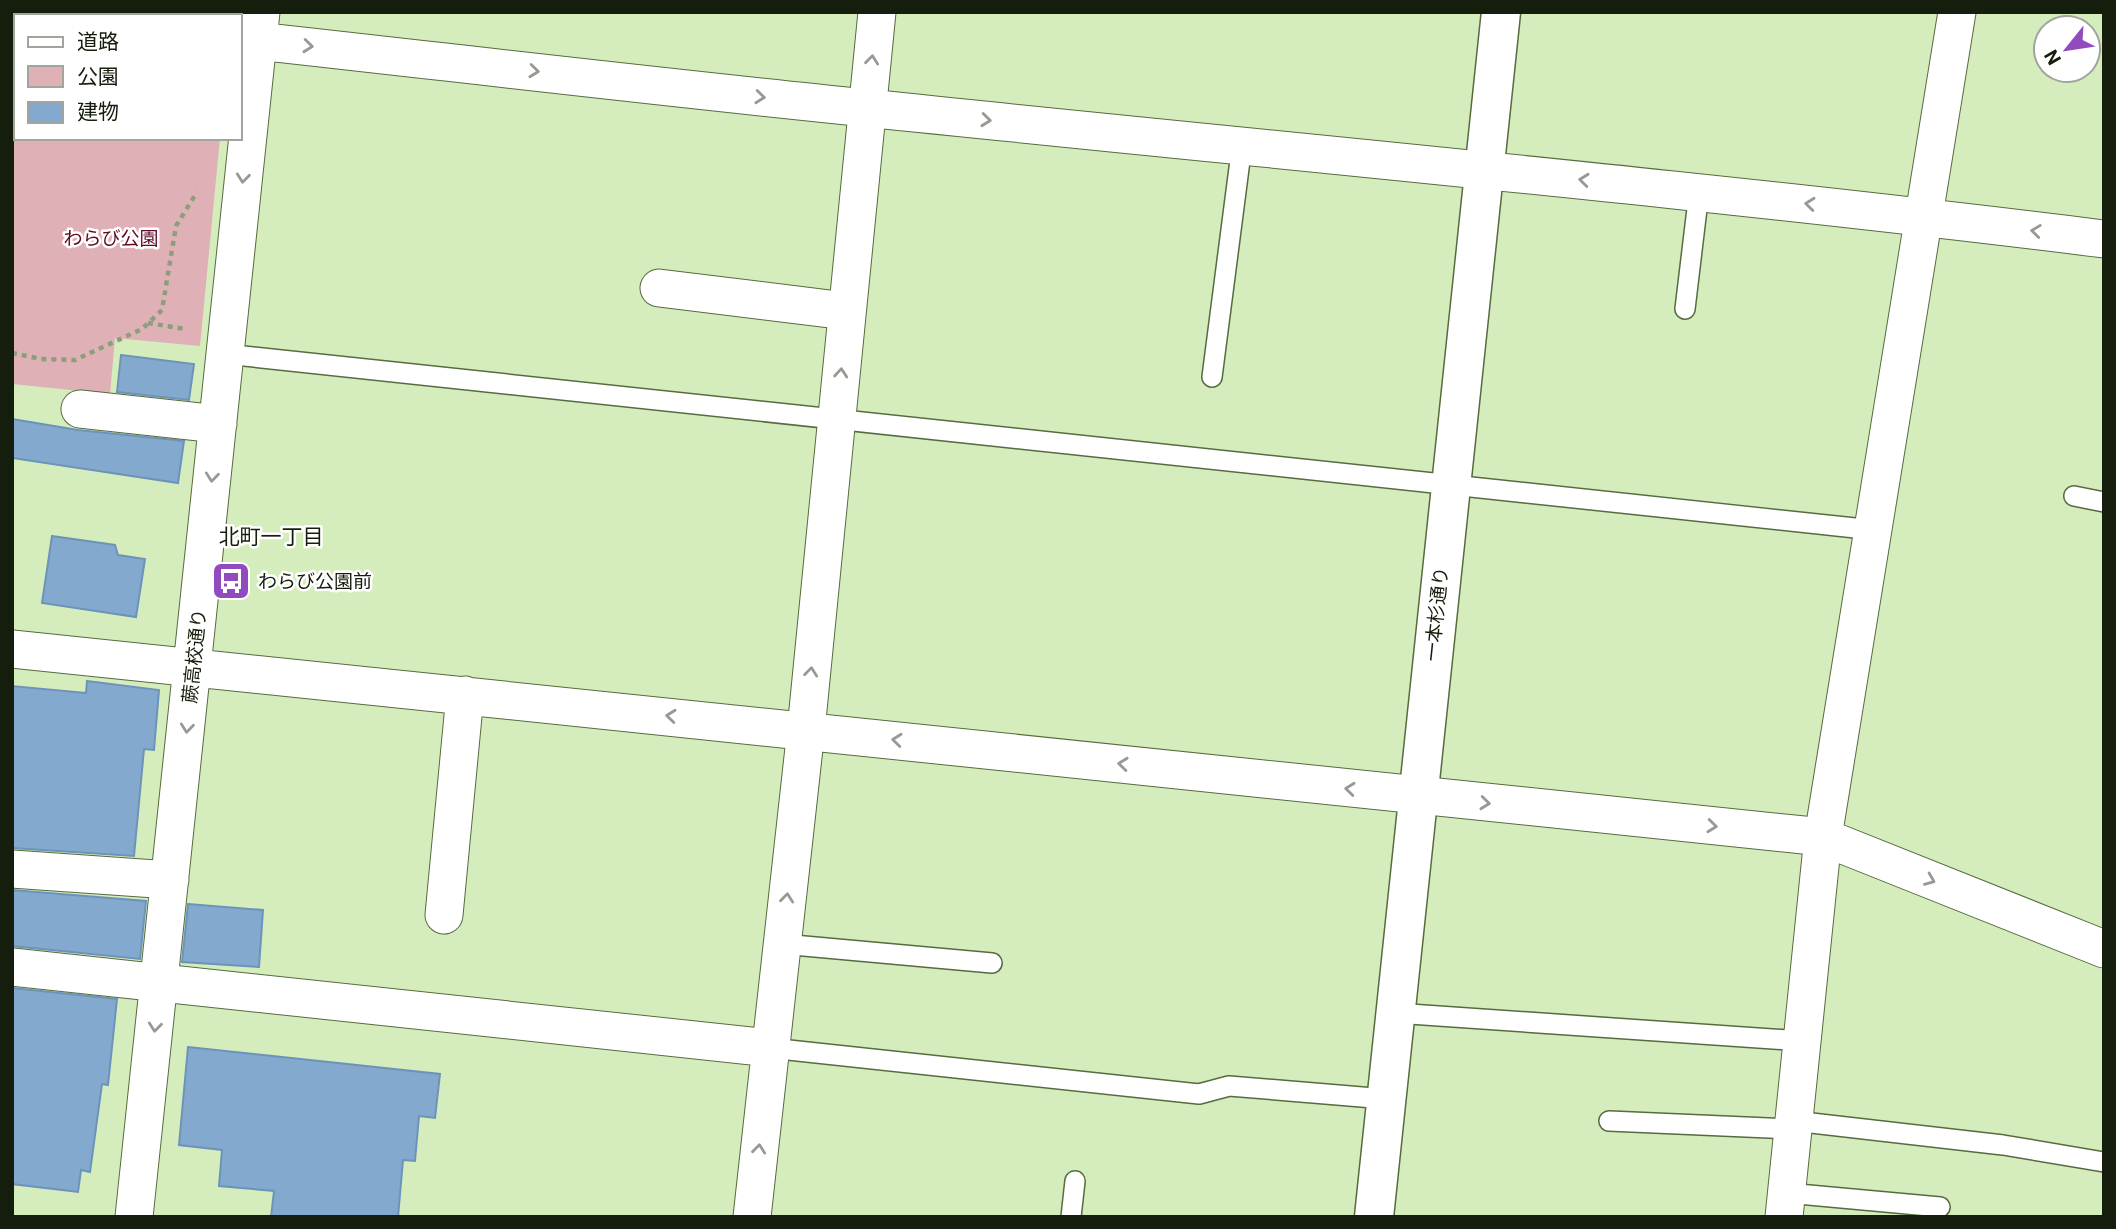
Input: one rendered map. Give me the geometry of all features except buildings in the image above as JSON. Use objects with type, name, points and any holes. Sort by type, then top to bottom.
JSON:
[{"type":"street","points":[[752,1217],[806,730],[877,12]]},
{"type":"street","name":"一本杉通り","points":[[1374,1217],[1501,12]]},
{"type":"street","points":[[1786,1205],[1823,837],[1957,12]]},
{"type":"street","points":[[253,31],[867,108],[1483,169],[2104,239]]},
{"type":"street","name":"蕨高校通り","points":[[134,1217],[218,424],[253,31]]},
{"type":"street","points":[[659,288],[846,311]]},
{"type":"street","points":[[80,409],[218,424]]},
{"type":"street","points":[[12,649],[1823,837],[2104,949]]},
{"type":"street","points":[[444,915],[466,695]]},
{"type":"street","points":[[12,869],[170,880]]},
{"type":"street","points":[[12,967],[771,1048]]},
{"type":"lane","points":[[1212,377],[1242,145]]},
{"type":"lane","points":[[1685,309],[1699,192]]},
{"type":"lane","points":[[225,354],[1874,530]]},
{"type":"lane","points":[[2074,496],[2104,502]]},
{"type":"lane","points":[[782,944],[992,963]]},
{"type":"lane","points":[[1395,1013],[1802,1041]]},
{"type":"lane","points":[[771,1048],[1199,1094],[1229,1086],[1386,1099]]},
{"type":"lane","points":[[1609,1121],[1794,1125],[2003,1145],[2104,1162]]},
{"type":"lane","points":[[1071,1217],[1075,1181]]},
{"type":"lane","points":[[1786,1205],[1940,1207]]},
{"type":"path","points":[[12,354],[41,359],[75,360],[142,329],[162,310],[176,226],[200,188]]},
{"type":"green space","name":"わらび公園","points":[[14,36],[14,140],[220,140],[200,346],[115,338],[110,394],[12,384]]},
{"type":"place","name":"わらび公園前","points":[[231,581]]},
{"type":"district","name":"北町一丁目","points":[[271,537]]}]
